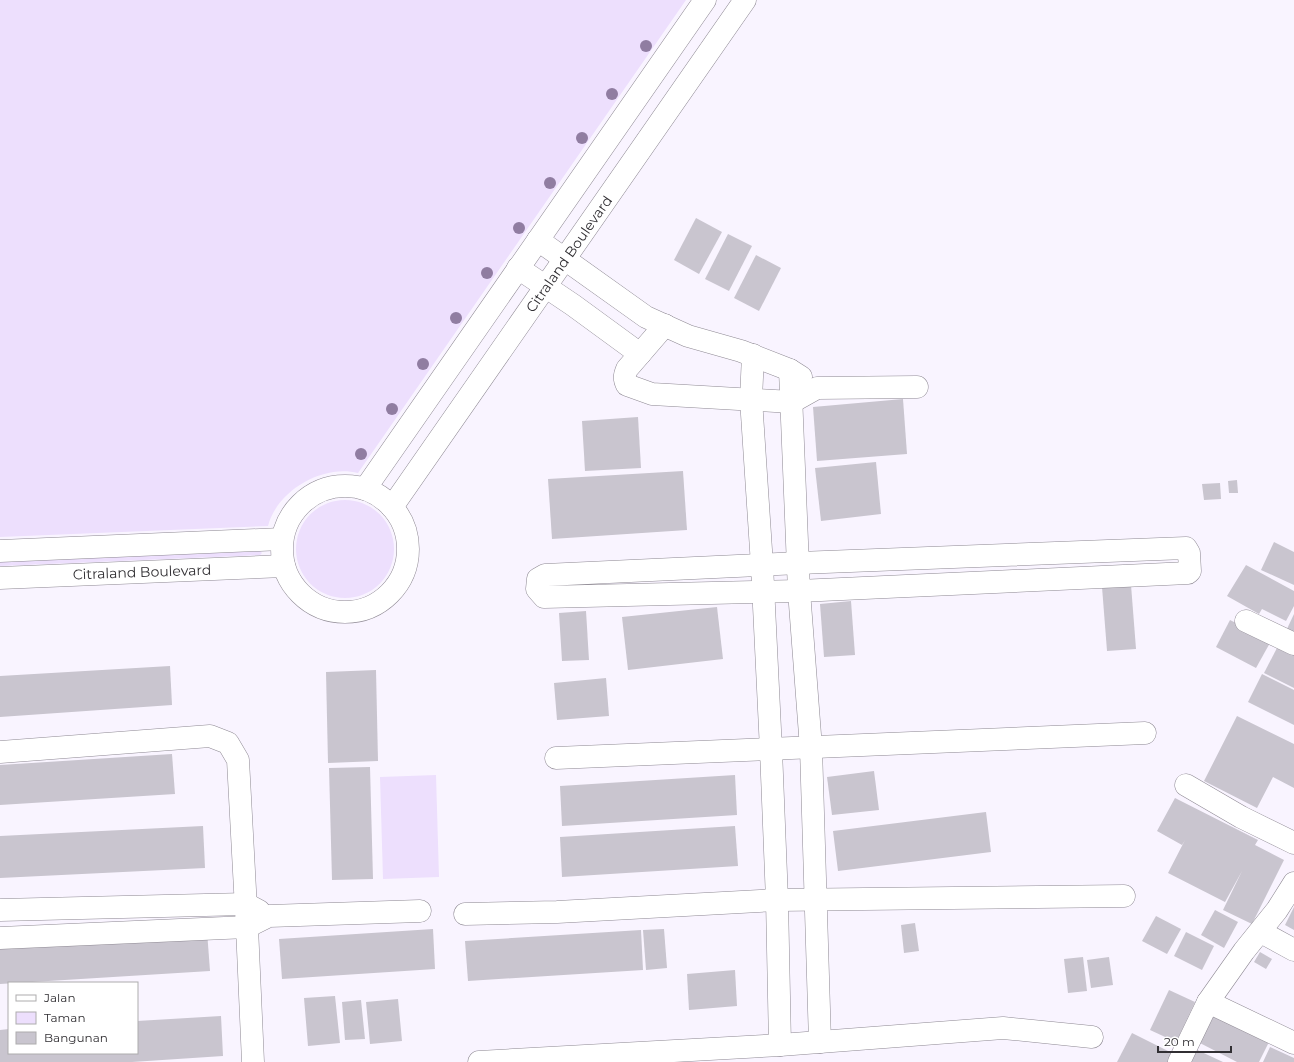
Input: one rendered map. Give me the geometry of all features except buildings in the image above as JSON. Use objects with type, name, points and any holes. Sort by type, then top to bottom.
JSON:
[{"type":"street","points":[[365,489],[705,0]]},
{"type":"street","name":"Citraland Boulevard","points":[[392,507],[746,0]]},
{"type":"street","points":[[538,240],[646,316],[688,336],[753,355],[790,370],[817,388]]},
{"type":"street","points":[[518,268],[573,305],[640,354]]},
{"type":"street","points":[[664,325],[627,369],[624,376],[627,385],[652,394],[792,402],[817,388],[917,387]]},
{"type":"street","points":[[753,355],[751,399],[762,565],[771,750],[777,900],[780,1045]]},
{"type":"street","points":[[790,370],[799,591],[811,748],[820,1042]]},
{"type":"street","points":[[336,486],[352,486],[365,489],[383,498],[392,507],[403,524],[408,540],[408,556],[404,572],[396,587],[384,598],[370,607],[354,612],[337,612],[321,608],[306,600],[295,588],[286,574],[282,558],[282,539],[285,526],[293,511],[305,499],[319,491],[336,486]]},
{"type":"street","name":"Citraland Boulevard","points":[[0,551],[282,539]]},
{"type":"street","points":[[1186,548],[1190,553],[1190,571],[1188,573],[763,592],[544,597],[537,589],[538,579],[545,575],[762,565],[1186,548]]},
{"type":"street","name":"Citraland Boulevard","points":[[0,578],[284,566]]},
{"type":"street","points":[[1246,621],[1294,644]]},
{"type":"street","points":[[556,758],[1145,733]]},
{"type":"street","points":[[0,752],[210,736],[228,743],[238,760],[253,1062]]},
{"type":"street","points":[[1186,785],[1241,817],[1294,844]]},
{"type":"street","points":[[1179,1062],[1208,1002],[1244,951],[1261,932],[1277,910],[1294,883]]},
{"type":"street","points":[[465,914],[557,912],[777,900],[1124,896]]},
{"type":"street","points":[[0,910],[246,904],[269,916]]},
{"type":"street","points":[[0,938],[247,927],[269,916],[420,911]]},
{"type":"street","points":[[1261,932],[1294,950]]},
{"type":"street","points":[[1208,1002],[1294,1042]]},
{"type":"street","points":[[479,1062],[780,1045],[1003,1028],[1092,1037]]},
{"type":"green space","points":[[0,0],[686,0],[358,473],[344,471],[330,473],[303,483],[291,491],[281,502],[273,513],[268,526],[0,537]]},
{"type":"green space","points":[[345,500],[355,501],[372,508],[386,522],[393,539],[393,559],[386,576],[372,590],[355,597],[345,598],[335,597],[318,590],[304,576],[297,559],[296,549],[297,539],[304,522],[318,508],[335,501]]},
{"type":"green space","points":[[260,551],[262,553],[260,555],[0,566],[0,561]]},
{"type":"green space","points":[[436,775],[439,877],[383,879],[380,777]]}]
